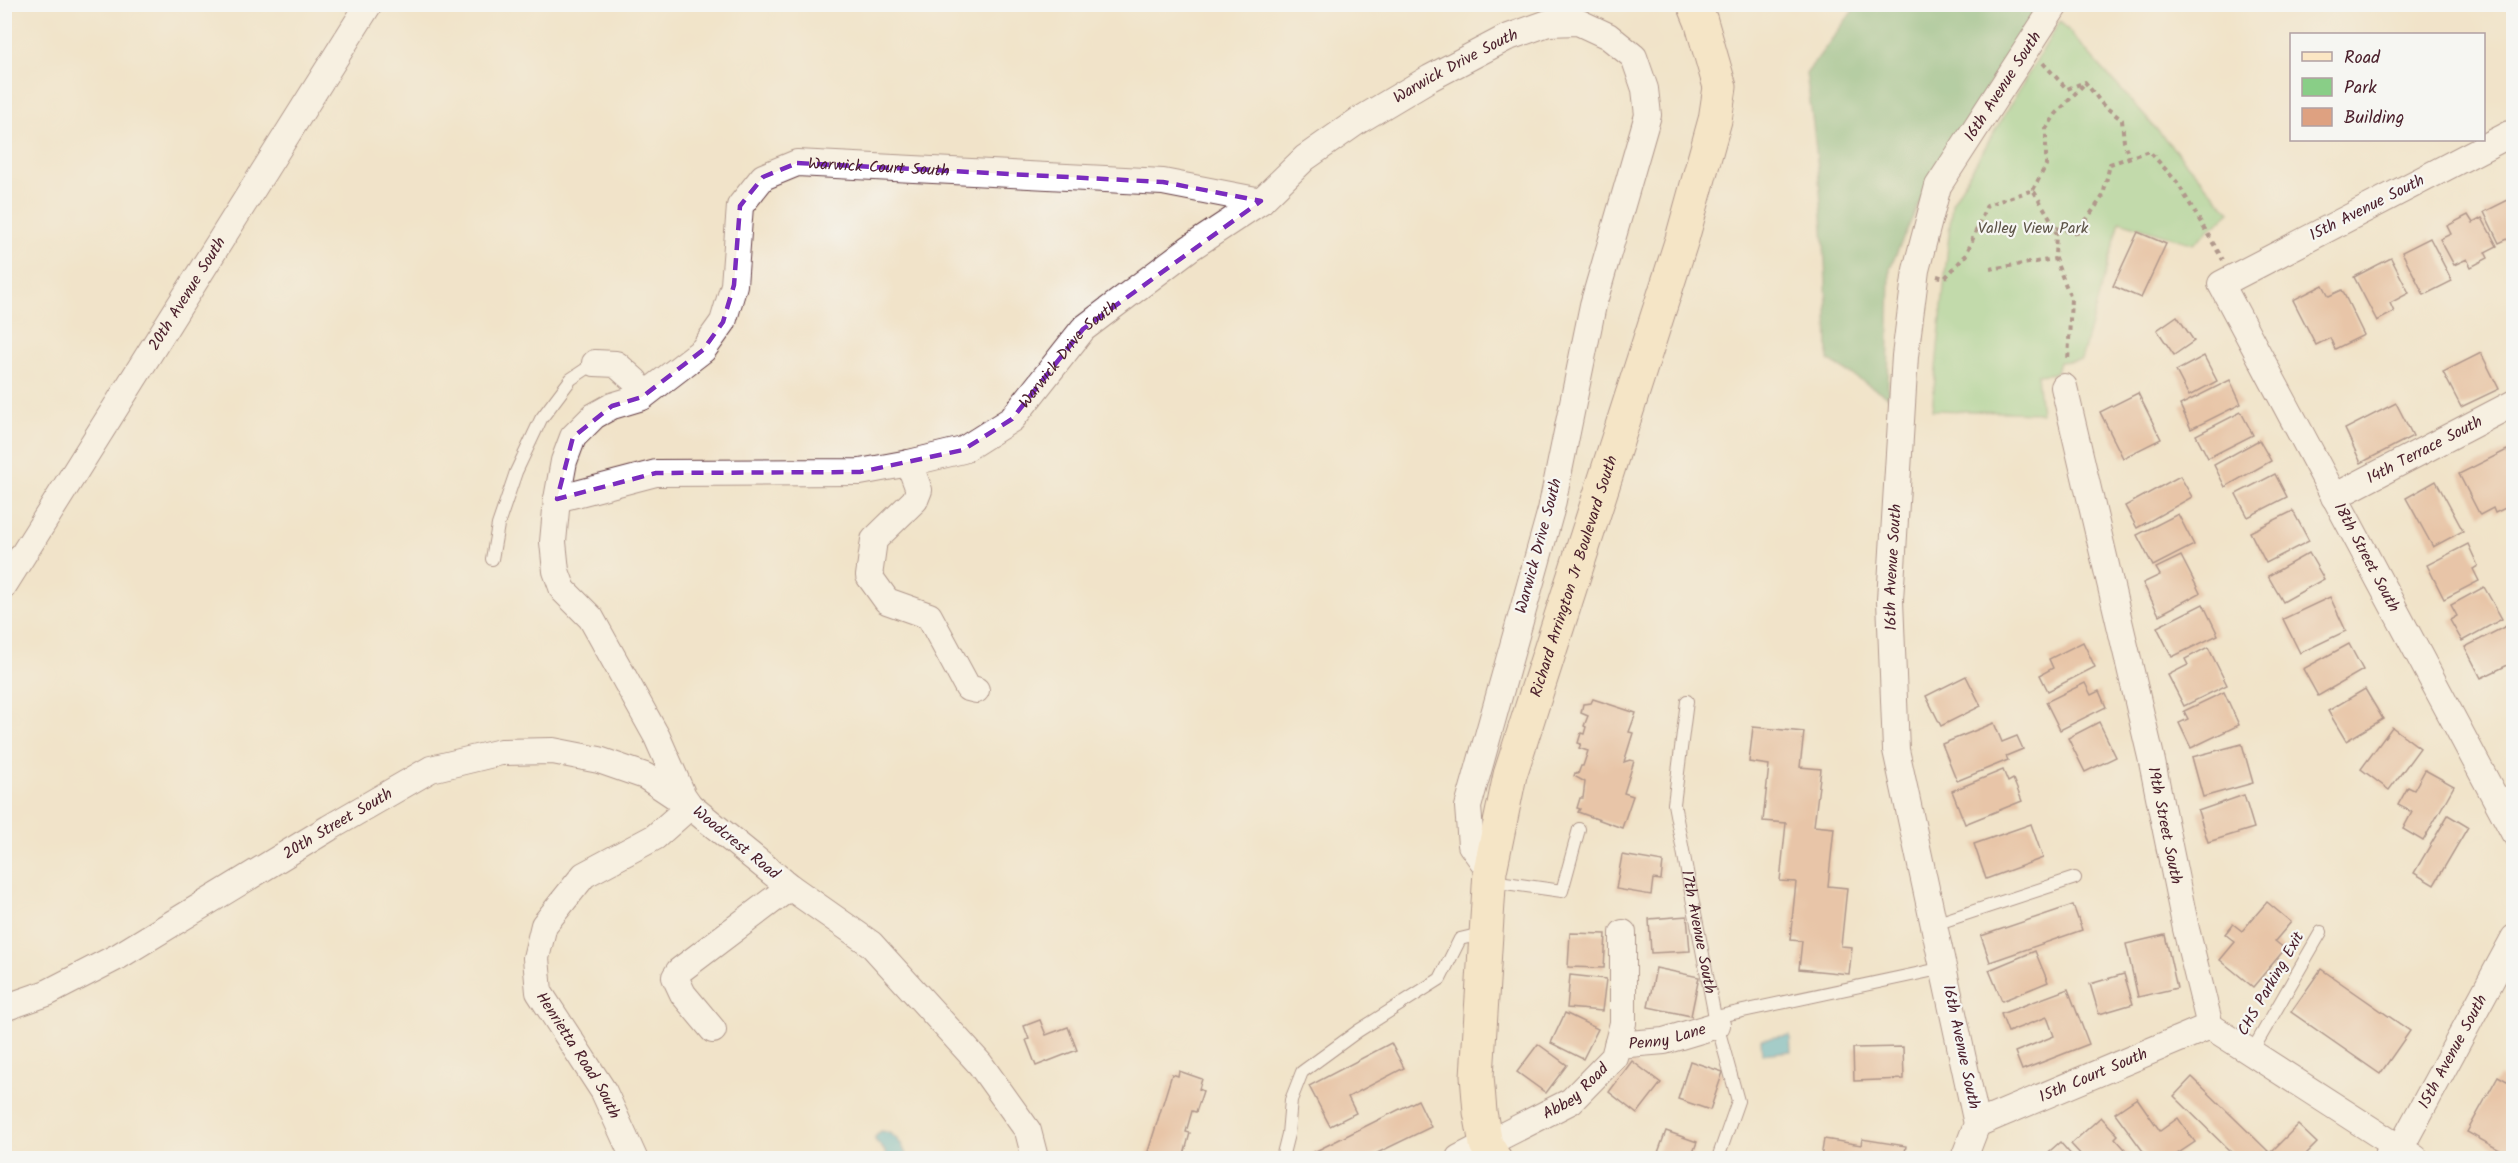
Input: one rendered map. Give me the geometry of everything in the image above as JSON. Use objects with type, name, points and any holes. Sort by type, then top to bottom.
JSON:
[{"type":"street","name":"20th Avenue South","points":[[4,585],[369,4]]},
{"type":"street","name":"Richard Arrington Jr Boulevard South","points":[[1480,1154],[1477,1076],[1490,876],[1510,775],[1682,239],[1715,120],[1720,87],[1694,4]]},
{"type":"street","name":"16th Avenue South","points":[[1964,1158],[1977,1124],[1896,750],[1890,600],[1905,356],[1916,270],[1938,186],[2056,4]]},
{"type":"street","name":"Warwick Drive South","points":[[556,499],[656,473],[860,472],[963,450],[1012,419],[1083,329],[1190,248],[1261,201],[1305,158],[1358,121],[1430,78],[1506,38],[1548,23],[1578,22],[1608,36],[1634,57],[1646,89],[1648,116],[1593,305],[1551,510],[1468,807],[1472,845],[1490,876]]},
{"type":"street","name":"15th Avenue South","points":[[2224,274],[2514,132]]},
{"type":"street","name":"Warwick Court South","points":[[642,398],[703,350],[723,322],[734,285],[740,206],[763,177],[797,163],[1163,182],[1261,201]]},
{"type":"street","name":"18th Street South","points":[[2224,274],[2334,497],[2505,794],[2514,833]]},
{"type":"street","points":[[595,363],[616,364],[635,381],[642,398]]},
{"type":"street","name":"19th Street South","points":[[2064,387],[2151,757],[2186,929],[2210,1026]]},
{"type":"street","name":"Woodcrest Road","points":[[642,398],[612,405],[594,416],[573,437],[564,460],[556,499],[553,542],[556,571],[563,590],[591,618],[657,737],[683,796],[690,806],[790,887],[871,945],[980,1064],[1028,1131],[1035,1158]]},
{"type":"street","name":"14th Terrace South","points":[[2334,497],[2514,403]]},
{"type":"street","points":[[909,463],[919,490],[915,500],[874,540],[869,576],[887,601],[928,616],[968,687],[976,690]]},
{"type":"street","name":"20th Street South","points":[[4,1008],[47,993],[119,956],[319,834],[431,769],[501,752],[553,751],[599,760],[645,776],[690,806]]},
{"type":"street","name":"Henrietta Road South","points":[[634,1158],[604,1092],[539,992],[536,958],[543,925],[584,875],[655,837],[690,806]]},
{"type":"street","points":[[713,1030],[683,994],[675,977],[679,971],[790,887]]},
{"type":"street","name":"Abbey Road","points":[[1480,1154],[1571,1101],[1614,1057],[1623,1023],[1623,933]]},
{"type":"street","name":"15th Avenue South","points":[[2400,1155],[2514,938]]},
{"type":"street","name":"Penny Lane","points":[[1617,1045],[1664,1041],[1716,1021]]},
{"type":"street","points":[[2210,1026],[2400,1155]]},
{"type":"street","name":"15th Court South","points":[[1977,1124],[2210,1026]]},
{"type":"lane","points":[[492,559],[498,525],[513,483],[541,419],[571,379],[595,363]]},
{"type":"lane","name":"17th Avenue South","points":[[1687,701],[1674,804],[1716,1021],[1738,1101],[1718,1158]]},
{"type":"lane","points":[[1490,876],[1562,891],[1579,829]]},
{"type":"lane","points":[[1935,924],[2075,878]]},
{"type":"lane","name":"CHS Parking Exit","points":[[2251,1053],[2321,932]]},
{"type":"lane","points":[[1282,1158],[1288,1134],[1291,1100],[1302,1072],[1358,1031],[1440,979],[1460,939],[1486,933]]},
{"type":"lane","points":[[1716,1021],[1944,968]]},
{"type":"path","points":[[2038,57],[2067,89],[2085,82]]},
{"type":"path","points":[[1916,270],[1945,278],[1966,255],[1987,205],[2033,190],[2046,165],[2046,129],[2056,114],[2085,82]]},
{"type":"path","points":[[2085,82],[2103,105],[2122,120],[2124,142],[2129,157]]},
{"type":"path","points":[[2056,228],[2077,233],[2103,196],[2110,164],[2149,151],[2177,182],[2224,274]]},
{"type":"path","points":[[2033,190],[2056,228],[2055,259],[2071,298],[2068,362]]},
{"type":"path","points":[[1990,269],[2055,259]]},
{"type":"highlighted area","points":[[797,163],[1163,182],[1261,201],[1083,329],[1012,419],[963,450],[860,472],[656,473],[557,499],[573,437],[612,406],[642,397],[703,350],[723,322],[734,285],[740,206],[763,177]]},
{"type":"green space","points":[[1857,5],[2041,5],[1933,172],[1890,268],[1888,397],[1828,360],[1822,217],[1816,146],[1806,74]]},
{"type":"green space","name":"Valley View Park","points":[[2060,21],[2230,212],[2193,244],[2120,221],[2081,360],[2059,362],[2056,373],[2037,375],[2041,413],[1932,410],[1952,203]]},
{"type":"water","points":[[1790,1035],[1791,1051],[1762,1054],[1761,1039]]},
{"type":"water","points":[[881,1131],[891,1134],[898,1140],[907,1158],[887,1158],[884,1150],[875,1140]]},
{"type":"building","points":[[2514,197],[2514,236],[2499,243],[2484,212]]},
{"type":"building","points":[[2468,215],[2473,223],[2482,218],[2497,246],[2485,252],[2488,258],[2471,267],[2467,259],[2454,265],[2440,239],[2451,234],[2447,226]]},
{"type":"building","points":[[2138,232],[2166,244],[2141,298],[2113,286]]},
{"type":"building","points":[[2430,238],[2452,281],[2424,295],[2402,252]]},
{"type":"building","points":[[2391,258],[2409,293],[2390,303],[2394,312],[2377,321],[2354,277]]},
{"type":"building","points":[[2323,285],[2329,296],[2342,290],[2364,335],[2335,349],[2330,338],[2316,345],[2293,300]]},
{"type":"building","points":[[2177,316],[2194,341],[2174,355],[2157,330]]},
{"type":"building","points":[[2481,353],[2499,389],[2461,407],[2443,372]]},
{"type":"building","points":[[2204,356],[2217,381],[2189,396],[2176,371]]},
{"type":"building","points":[[2230,380],[2241,404],[2191,429],[2180,405]]},
{"type":"building","points":[[2138,393],[2161,439],[2123,458],[2100,412]]},
{"type":"building","points":[[2396,403],[2413,436],[2361,463],[2345,429]]},
{"type":"building","points":[[2241,412],[2253,435],[2208,458],[2196,435]]},
{"type":"building","points":[[2259,440],[2271,461],[2225,487],[2214,465]]},
{"type":"building","points":[[2507,450],[2514,464],[2514,504],[2495,513],[2493,508],[2480,515],[2459,474]]},
{"type":"building","points":[[2275,474],[2287,497],[2248,517],[2236,494]]},
{"type":"building","points":[[2180,476],[2192,497],[2137,528],[2125,506]]},
{"type":"building","points":[[2436,481],[2463,531],[2433,547],[2406,498]]},
{"type":"building","points":[[2293,511],[2309,541],[2266,563],[2250,532]]},
{"type":"building","points":[[2178,514],[2194,545],[2153,566],[2137,535]]},
{"type":"building","points":[[2468,544],[2478,566],[2473,569],[2479,581],[2444,599],[2427,565]]},
{"type":"building","points":[[2309,553],[2324,579],[2283,602],[2268,576]]},
{"type":"building","points":[[2181,556],[2200,593],[2159,615],[2143,583],[2160,575],[2156,568]]},
{"type":"building","points":[[2484,587],[2502,619],[2462,641],[2450,620],[2457,616],[2451,605]]},
{"type":"building","points":[[2330,597],[2346,631],[2300,653],[2283,619]]},
{"type":"building","points":[[2203,604],[2218,635],[2172,657],[2157,627]]},
{"type":"building","points":[[2510,624],[2514,630],[2514,662],[2481,678],[2465,647]]},
{"type":"building","points":[[2083,642],[2095,667],[2048,691],[2040,675],[2053,668],[2049,659]]},
{"type":"building","points":[[2349,644],[2363,670],[2318,696],[2303,669]]},
{"type":"building","points":[[2208,647],[2227,685],[2184,706],[2168,675],[2188,665],[2185,659]]},
{"type":"building","points":[[1966,676],[1981,706],[1941,726],[1926,696]]},
{"type":"building","points":[[2085,683],[2091,695],[2099,691],[2106,707],[2060,730],[2046,702]]},
{"type":"building","points":[[2365,689],[2383,719],[2346,741],[2328,711]]},
{"type":"building","points":[[2224,692],[2239,725],[2191,748],[2179,723],[2188,719],[2184,711]]},
{"type":"building","points":[[1593,699],[1636,713],[1629,732],[1633,733],[1624,762],[1634,761],[1624,793],[1633,796],[1622,828],[1578,812],[1580,809],[1577,808],[1580,798],[1583,798],[1585,782],[1574,776],[1583,766],[1588,751],[1579,748],[1581,744],[1578,743],[1581,733],[1584,734],[1588,716],[1581,713],[1583,704],[1591,703]]},
{"type":"building","points":[[2099,722],[2116,757],[2085,772],[2068,738]]},
{"type":"building","points":[[1994,723],[2002,742],[2017,736],[2023,749],[2006,756],[2008,760],[1957,781],[1942,744]]},
{"type":"building","points":[[1753,727],[1804,732],[1800,767],[1821,769],[1814,826],[1834,828],[1828,886],[1847,888],[1841,946],[1852,947],[1849,974],[1799,969],[1802,941],[1790,940],[1796,882],[1780,881],[1786,823],[1763,821],[1769,765],[1749,762]]},
{"type":"building","points":[[2392,727],[2420,748],[2389,790],[2361,769]]},
{"type":"building","points":[[2242,744],[2253,783],[2203,797],[2192,757]]},
{"type":"building","points":[[2003,770],[2008,782],[2013,779],[2022,801],[1965,824],[1952,791]]},
{"type":"building","points":[[2425,770],[2454,786],[2423,841],[2403,829],[2412,812],[2398,805],[2408,787],[2414,790]]},
{"type":"building","points":[[2244,795],[2254,828],[2208,842],[2198,811]]},
{"type":"building","points":[[2448,815],[2468,827],[2434,885],[2414,873]]},
{"type":"building","points":[[2031,824],[2043,858],[1986,879],[1974,844]]},
{"type":"building","points":[[1622,855],[1663,862],[1661,880],[1653,879],[1651,895],[1616,889]]},
{"type":"building","points":[[2267,902],[2291,922],[2275,941],[2285,949],[2253,987],[2220,960],[2235,942],[2225,934],[2233,924],[2242,931]]},
{"type":"building","points":[[2073,905],[2082,930],[1990,962],[1981,936]]},
{"type":"building","points":[[1687,916],[1690,951],[1651,953],[1649,919]]},
{"type":"building","points":[[1570,933],[1606,934],[1604,968],[1568,967]]},
{"type":"building","points":[[2165,935],[2177,988],[2138,997],[2126,944]]},
{"type":"building","points":[[2035,951],[2048,982],[2002,1001],[1989,970]]},
{"type":"building","points":[[1656,968],[1699,977],[1691,1016],[1648,1007]]},
{"type":"building","points":[[2321,969],[2410,1031],[2380,1074],[2291,1012]]},
{"type":"building","points":[[2124,974],[2133,1004],[2099,1014],[2090,984]]},
{"type":"building","points":[[1570,975],[1606,979],[1602,1011],[1567,1008]]},
{"type":"building","points":[[2068,989],[2089,1044],[2022,1070],[2015,1052],[2054,1036],[2047,1017],[2008,1032],[2001,1014]]},
{"type":"building","points":[[1565,1013],[1598,1029],[1583,1059],[1551,1043]]},
{"type":"building","points":[[1040,1020],[1046,1035],[1068,1027],[1077,1050],[1036,1066],[1026,1040],[1029,1039],[1024,1026]]},
{"type":"building","points":[[1391,1043],[1404,1068],[1348,1097],[1356,1113],[1330,1126],[1309,1086]]},
{"type":"building","points":[[1538,1044],[1567,1065],[1546,1093],[1517,1072]]},
{"type":"building","points":[[1903,1047],[1904,1079],[1854,1081],[1853,1048]]},
{"type":"building","points":[[1632,1061],[1661,1083],[1637,1114],[1609,1092]]},
{"type":"building","points":[[1690,1061],[1723,1072],[1710,1110],[1678,1099]]},
{"type":"building","points":[[1179,1071],[1202,1079],[1199,1089],[1203,1091],[1196,1112],[1192,1111],[1186,1132],[1190,1133],[1184,1155],[1179,1154],[1177,1158],[1146,1158],[1172,1074],[1178,1076]]},
{"type":"building","points":[[2498,1076],[2514,1085],[2514,1158],[2467,1132]]},
{"type":"building","points":[[2192,1077],[2270,1153],[2298,1125],[2317,1143],[2302,1158],[2237,1158],[2174,1096]]},
{"type":"building","points":[[2137,1098],[2160,1131],[2178,1118],[2195,1142],[2171,1158],[2148,1158],[2115,1113]]},
{"type":"building","points":[[1418,1100],[1431,1127],[1367,1158],[1302,1158]]},
{"type":"building","points":[[2101,1117],[2118,1135],[2115,1138],[2133,1158],[2084,1158],[2071,1144]]},
{"type":"building","points":[[1666,1131],[1697,1142],[1691,1158],[1656,1158]]},
{"type":"building","points":[[1824,1139],[1861,1145],[1862,1139],[1906,1146],[1904,1158],[1821,1158]]},
{"type":"building","points":[[2060,1142],[2074,1158],[2042,1158]]}]
